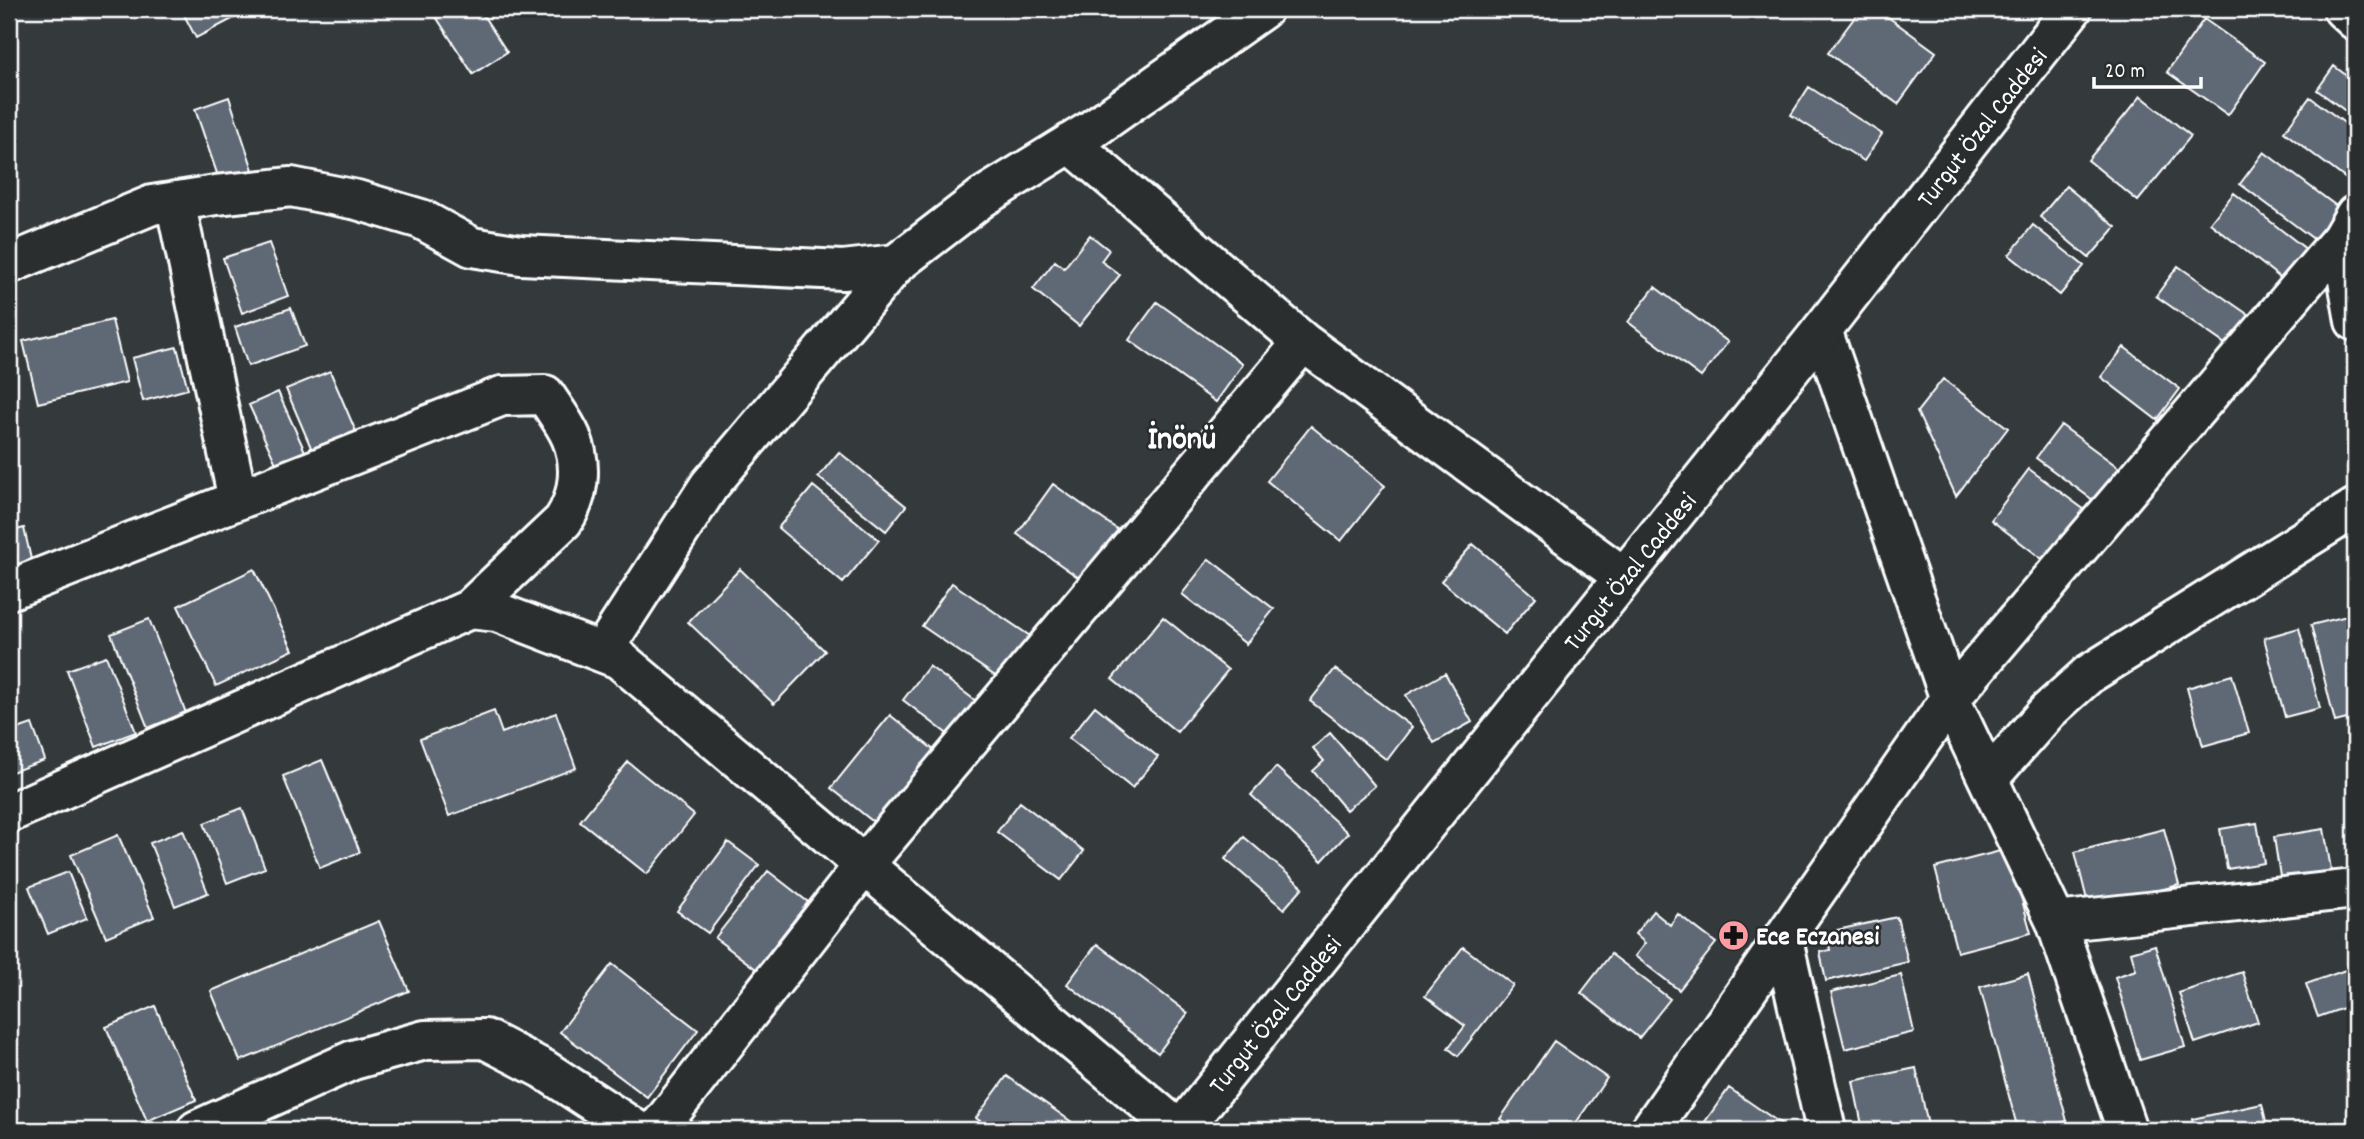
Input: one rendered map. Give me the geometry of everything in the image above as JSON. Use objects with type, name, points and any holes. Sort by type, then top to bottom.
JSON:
[{"type":"street","points":[[602,652],[709,486],[896,264],[983,197],[1070,143],[1264,9]]},
{"type":"street","name":"Turgut Özal Caddesi","points":[[1180,1130],[1822,330],[2072,9]]},
{"type":"street","points":[[2343,9],[2355,20]]},
{"type":"street","points":[[1070,143],[1303,342],[1624,577]]},
{"type":"street","points":[[9,264],[152,205],[292,187],[357,200],[421,219],[472,247],[521,256],[842,270],[896,264]]},
{"type":"street","points":[[175,201],[238,500]]},
{"type":"street","points":[[2348,227],[2355,321]]},
{"type":"street","points":[[1650,1130],[1950,699],[2348,227]]},
{"type":"street","points":[[1822,330],[1950,699],[2056,922],[2127,1130]]},
{"type":"street","points":[[657,1130],[864,865],[1303,342]]},
{"type":"street","points":[[9,590],[502,396],[545,395],[572,438],[579,475],[572,508],[563,521],[470,609],[9,813]]},
{"type":"street","points":[[1988,779],[2048,712],[2089,674],[2355,508]]},
{"type":"street","points":[[470,609],[497,612],[619,659],[1180,1130]]},
{"type":"street","points":[[2056,922],[2355,889]]},
{"type":"street","points":[[1783,940],[1826,1130]]},
{"type":"street","points":[[197,1130],[354,1060],[425,1040],[485,1039],[543,1069],[636,1130]]},
{"type":"building","points":[[181,9],[231,9],[236,17],[196,38]]},
{"type":"building","points":[[431,9],[479,9],[507,52],[473,74]]},
{"type":"building","points":[[1861,9],[1877,9],[1936,52],[1898,104],[1828,53]]},
{"type":"building","points":[[2204,19],[2265,62],[2228,115],[2167,72]]},
{"type":"building","points":[[2334,66],[2355,82],[2355,118],[2317,90]]},
{"type":"building","points":[[1809,87],[1882,134],[1864,161],[1791,115]]},
{"type":"building","points":[[2141,96],[2191,136],[2138,201],[2088,160]]},
{"type":"building","points":[[229,97],[255,176],[222,188],[195,109]]},
{"type":"building","points":[[2310,97],[2355,131],[2355,174],[2350,182],[2284,132]]},
{"type":"building","points":[[2264,152],[2339,208],[2315,240],[2240,184]]},
{"type":"building","points":[[2066,186],[2116,227],[2089,258],[2040,217]]},
{"type":"building","points":[[2234,193],[2307,250],[2283,280],[2210,223]]},
{"type":"building","points":[[2033,225],[2084,266],[2060,295],[2009,255]]},
{"type":"building","points":[[1090,235],[1109,250],[1101,261],[1120,275],[1079,326],[1033,289],[1055,261],[1064,268]]},
{"type":"building","points":[[269,243],[288,296],[242,313],[223,258]]},
{"type":"building","points":[[2178,266],[2256,320],[2235,351],[2156,296]]},
{"type":"building","points":[[1655,287],[1728,342],[1701,377],[1628,322]]},
{"type":"building","points":[[1157,302],[1243,364],[1216,402],[1129,340]]},
{"type":"building","points":[[291,308],[305,346],[248,366],[235,327]]},
{"type":"building","points":[[112,320],[127,382],[38,403],[23,341]]},
{"type":"building","points":[[177,347],[188,389],[143,401],[132,358]]},
{"type":"building","points":[[2124,347],[2180,389],[2157,420],[2101,377]]},
{"type":"building","points":[[330,371],[359,439],[315,457],[286,389]]},
{"type":"building","points":[[1943,379],[2008,428],[1956,496],[1917,412]]},
{"type":"building","points":[[278,392],[308,458],[279,470],[249,405]]},
{"type":"building","points":[[2061,425],[2126,473],[2101,506],[2036,458]]},
{"type":"building","points":[[1311,426],[1385,486],[1341,541],[1267,481]]},
{"type":"building","points":[[839,452],[906,506],[886,531],[818,477]]},
{"type":"building","points":[[2029,469],[2093,516],[2054,568],[1991,520]]},
{"type":"building","points":[[1053,484],[1128,537],[1092,587],[1017,534]]},
{"type":"building","points":[[813,486],[879,540],[843,583],[778,528]]},
{"type":"building","points":[[24,528],[33,568],[9,574],[9,532]]},
{"type":"building","points":[[1473,544],[1536,597],[1505,634],[1441,581]]},
{"type":"building","points":[[1209,559],[1274,609],[1246,644],[1182,594]]},
{"type":"building","points":[[254,569],[293,650],[216,686],[178,606]]},
{"type":"building","points":[[740,569],[825,651],[774,704],[688,622]]},
{"type":"building","points":[[952,583],[1033,638],[1004,682],[922,626]]},
{"type":"building","points":[[2355,614],[2355,717],[2335,722],[2311,625]]},
{"type":"building","points":[[1163,617],[1228,670],[1177,732],[1112,679]]},
{"type":"building","points":[[149,619],[186,713],[148,728],[111,634]]},
{"type":"building","points":[[2299,628],[2320,708],[2285,717],[2264,638]]},
{"type":"building","points":[[106,656],[136,732],[96,747],[67,670]]},
{"type":"building","points":[[929,666],[980,704],[954,739],[903,700]]},
{"type":"building","points":[[1335,669],[1412,727],[1387,760],[1310,701]]},
{"type":"building","points":[[1445,673],[1472,722],[1434,743],[1406,695]]},
{"type":"building","points":[[2232,675],[2249,733],[2203,746],[2187,688]]},
{"type":"building","points":[[1095,706],[1158,757],[1132,788],[1069,738]]},
{"type":"building","points":[[494,711],[502,733],[556,713],[576,768],[449,816],[420,739]]},
{"type":"building","points":[[890,715],[945,759],[886,832],[831,788]]},
{"type":"building","points":[[32,724],[45,760],[12,772],[9,763],[9,732]]},
{"type":"building","points":[[1330,733],[1375,786],[1346,810],[1313,771],[1324,761],[1313,748]]},
{"type":"building","points":[[322,760],[360,852],[320,868],[283,776]]},
{"type":"building","points":[[628,762],[694,815],[647,874],[580,821]]},
{"type":"building","points":[[1276,767],[1348,833],[1322,861],[1251,795]]},
{"type":"building","points":[[1020,802],[1084,851],[1061,880],[997,832]]},
{"type":"building","points":[[242,808],[265,868],[227,883],[204,823]]},
{"type":"building","points":[[2257,823],[2264,863],[2227,869],[2220,829]]},
{"type":"building","points":[[2164,829],[2179,885],[2089,908],[2075,852]]},
{"type":"building","points":[[2324,829],[2332,875],[2281,883],[2274,837]]},
{"type":"building","points":[[183,830],[208,893],[175,906],[150,843]]},
{"type":"building","points":[[118,835],[154,917],[106,937],[71,855]]},
{"type":"building","points":[[1244,837],[1303,887],[1284,909],[1225,859]]},
{"type":"building","points":[[728,842],[759,865],[708,933],[677,911]]},
{"type":"building","points":[[2008,849],[2031,933],[1957,952],[1935,868]]},
{"type":"building","points":[[768,871],[808,902],[756,969],[715,938]]},
{"type":"building","points":[[68,872],[87,918],[48,934],[29,887]]},
{"type":"building","points":[[1653,911],[1670,925],[1678,914],[1716,943],[1679,990],[1635,956],[1645,943],[1635,934]]},
{"type":"building","points":[[1897,917],[1908,962],[1826,981],[1820,952],[1830,950],[1828,941],[1839,939],[1837,930]]},
{"type":"building","points":[[379,921],[409,991],[240,1061],[211,991]]},
{"type":"building","points":[[1097,944],[1188,1013],[1158,1053],[1067,984]]},
{"type":"building","points":[[2155,945],[2185,1047],[2140,1060],[2115,977],[2136,970],[2131,952]]},
{"type":"building","points":[[1463,947],[1513,985],[1458,1056],[1448,1048],[1465,1026],[1425,996]]},
{"type":"building","points":[[1611,954],[1670,999],[1639,1038],[1581,993]]},
{"type":"building","points":[[612,964],[698,1030],[647,1097],[560,1032]]},
{"type":"building","points":[[2354,967],[2355,1004],[2318,1017],[2306,984]]},
{"type":"building","points":[[2242,972],[2258,1022],[2195,1043],[2179,993]]},
{"type":"building","points":[[2028,974],[2067,1121],[2032,1130],[2018,1130],[1980,987]]},
{"type":"building","points":[[1901,975],[1914,1032],[1845,1049],[1831,992]]},
{"type":"building","points":[[155,1006],[196,1100],[147,1121],[106,1027]]},
{"type":"building","points":[[1554,1041],[1607,1078],[1571,1130],[1517,1130],[1500,1119]]},
{"type":"building","points":[[1916,1068],[1929,1130],[1863,1130],[1853,1081]]},
{"type":"building","points":[[1007,1076],[1083,1130],[992,1130],[976,1118]]},
{"type":"building","points":[[1729,1088],[1784,1126],[1781,1130],[1699,1130]]},
{"type":"building","points":[[2262,1104],[2268,1130],[2194,1130],[2192,1119]]},
{"type":"place","name":"Ece Eczanesi","points":[[1733,935]]},
{"type":"district","name":"İnönü","points":[[1182,436]]}]
